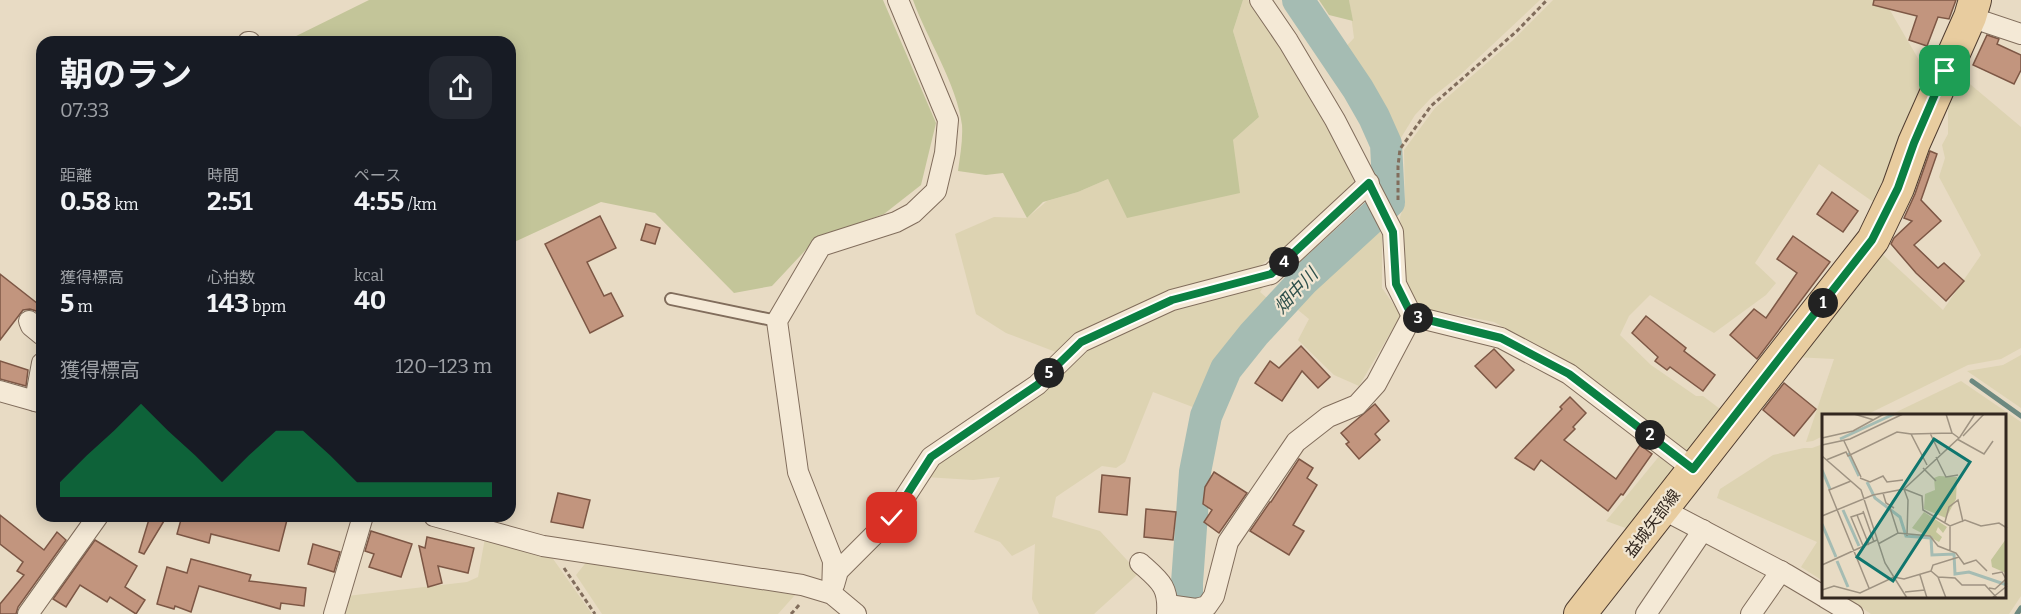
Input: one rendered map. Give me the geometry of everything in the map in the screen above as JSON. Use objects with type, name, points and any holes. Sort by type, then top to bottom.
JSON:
[{"type":"main road","name":"益城矢部線","points":[[1580,614],[1872,240],[1898,188],[1970,6]]},
{"type":"street","points":[[832,594],[833,561],[798,472],[777,321],[821,246],[896,222],[913,213],[936,191],[945,153],[948,120],[898,0]]},
{"type":"street","points":[[1260,0],[1288,41],[1323,100],[1390,225],[1396,284],[1412,316],[1501,338],[1569,374],[1693,469]]},
{"type":"street","points":[[1970,6],[2021,34]]},
{"type":"street","points":[[832,594],[838,571],[892,518],[931,457],[1037,385],[1081,342],[1172,300],[1271,274],[1371,186]]},
{"type":"street","points":[[1140,563],[1167,592],[1170,608],[1196,609],[1207,606],[1214,596],[1228,542],[1296,442],[1328,417],[1357,405],[1376,384],[1412,316]]},
{"type":"street","points":[[0,391],[36,401]]},
{"type":"street","points":[[1662,509],[1781,571],[1822,596]]},
{"type":"street","points":[[28,614],[94,522]]},
{"type":"street","points":[[334,614],[361,522]]},
{"type":"street","points":[[456,522],[543,546],[802,585],[832,594],[856,614]]},
{"type":"street","points":[[1646,614],[1703,531]]},
{"type":"street","points":[[1751,614],[1781,571]]},
{"type":"street","points":[[1827,599],[1853,614]]},
{"type":"lane","points":[[671,299],[777,321]]},
{"type":"path","points":[[1390,225],[1398,206],[1400,149],[1431,106],[1516,31],[1547,0]]},
{"type":"path","points":[[543,546],[558,559],[595,614]]},
{"type":"shaded area","points":[[1243,0],[1248,0],[1295,70],[1361,185],[1275,264],[1271,257],[1254,271],[1061,354],[1006,333],[976,314],[955,234],[994,217],[1027,218],[1047,201],[1078,192],[1108,179],[1112,185],[1233,140],[1259,117],[1233,31]]},
{"type":"shaded area","points":[[1349,0],[1540,0],[1459,76],[1431,98],[1415,115],[1394,149],[1370,96],[1343,50],[1354,38]]},
{"type":"shaded area","points":[[1553,0],[1884,0],[1930,79],[1879,206],[1819,164],[1755,263],[1776,283],[1766,295],[1714,333],[1650,295],[1629,316],[1620,335],[1651,365],[1696,396],[1703,396],[1724,412],[1691,451],[1682,451],[1574,366],[1494,322],[1427,309],[1413,302],[1404,287],[1400,217],[1405,203],[1404,150],[1435,108],[1512,41]]},
{"type":"shaded area","points":[[1958,74],[2021,127],[2021,348],[2001,359],[1968,365],[1868,414],[1822,414],[1822,436],[1806,442],[1834,359],[1794,357],[1878,250],[1943,310],[1981,255],[1939,177],[1945,158],[1942,145],[1948,134],[1948,90]]},
{"type":"shaded area","points":[[1376,228],[1382,235],[1382,288],[1401,315],[1359,386],[1334,375],[1298,340],[1309,319],[1292,305]]},
{"type":"shaded area","points":[[1265,284],[1260,292],[1267,298],[1208,375],[1198,409],[1153,392],[1125,462],[1116,468],[1102,466],[1056,497],[1052,517],[1100,531],[1139,573],[1094,614],[1039,614],[1032,599],[1035,544],[1012,556],[1000,542],[974,532],[1000,477],[973,480],[925,477],[927,470],[1087,344],[1173,303]]},
{"type":"shaded area","points":[[2021,355],[2021,408],[1967,371],[2003,365]]},
{"type":"shaded area","points":[[1961,381],[2021,422],[2021,596],[2009,614],[1871,614],[1848,599],[2006,599],[2006,414],[1892,414]]},
{"type":"shaded area","points":[[1822,444],[1822,580],[1801,567],[1817,542],[1717,498],[1720,489],[1773,455]]},
{"type":"shaded area","points":[[1661,454],[1677,465],[1631,530],[1606,521]]},
{"type":"shaded area","points":[[485,538],[551,556],[592,614],[344,614],[347,596],[467,582],[478,577]]},
{"type":"shaded area","points":[[588,560],[795,595],[778,614],[602,614],[576,575]]},
{"type":"green space","points":[[369,0],[883,0],[936,123],[921,185],[884,214],[816,239],[772,286],[734,293],[655,213],[601,202],[516,241],[516,36],[296,36]]},
{"type":"green space","points":[[913,0],[1243,0],[1233,31],[1259,117],[1233,140],[1240,193],[1127,218],[1108,179],[1078,192],[1043,202],[1027,218],[1003,173],[986,175],[958,171],[962,131],[959,109],[948,78]]},
{"type":"green space","points":[[1319,0],[1349,0],[1353,21],[1329,15]]},
{"type":"building","points":[[1874,0],[1956,0],[1949,19],[1938,17],[1927,46],[1909,40],[1917,16],[1873,5]]},
{"type":"building","points":[[1987,35],[1999,39],[1997,44],[2021,55],[2021,70],[2014,84],[1973,65]]},
{"type":"building","points":[[1930,151],[1937,154],[1921,200],[1941,221],[1914,245],[1938,268],[1944,263],[1964,281],[1946,301],[1916,273],[1891,244],[1894,238],[1912,221],[1904,218]]},
{"type":"building","points":[[1832,192],[1858,211],[1843,232],[1817,214]]},
{"type":"building","points":[[600,216],[616,248],[587,262],[604,296],[611,293],[623,316],[590,333],[545,244]]},
{"type":"building","points":[[646,224],[660,228],[655,244],[641,240]]},
{"type":"building","points":[[1793,236],[1830,262],[1757,359],[1730,335],[1754,309],[1766,318],[1797,273],[1777,259]]},
{"type":"building","points":[[0,274],[36,302],[36,311],[23,310],[0,340]]},
{"type":"building","points":[[1646,316],[1686,348],[1684,351],[1715,375],[1703,391],[1670,367],[1667,370],[1655,361],[1658,357],[1632,333]]},
{"type":"building","points":[[1301,346],[1330,377],[1318,388],[1302,371],[1282,401],[1255,383],[1270,361],[1279,368]]},
{"type":"building","points":[[1494,349],[1514,370],[1496,388],[1475,366]]},
{"type":"building","points":[[0,361],[28,370],[26,386],[0,379]]},
{"type":"building","points":[[1784,383],[1816,409],[1794,436],[1763,410]]},
{"type":"building","points":[[1570,397],[1586,413],[1564,440],[1616,479],[1640,445],[1652,454],[1623,495],[1621,494],[1608,511],[1541,460],[1534,470],[1515,458],[1562,409],[1560,407]]},
{"type":"building","points":[[1375,404],[1389,421],[1375,434],[1380,440],[1359,459],[1346,444],[1349,442],[1341,433]]},
{"type":"building","points":[[1299,459],[1313,468],[1307,478],[1317,485],[1293,525],[1304,531],[1289,555],[1250,531]]},
{"type":"building","points":[[1214,472],[1247,493],[1219,533],[1204,522],[1212,510],[1203,504],[1205,487]]},
{"type":"building","points":[[1102,475],[1130,478],[1127,515],[1099,512]]},
{"type":"building","points":[[558,493],[590,500],[583,528],[551,522]]},
{"type":"building","points":[[1146,509],[1176,512],[1173,540],[1144,537]]},
{"type":"building","points":[[0,515],[44,550],[57,532],[66,540],[18,607],[16,614],[0,614],[0,604],[24,575],[17,571],[23,562],[0,544]]},
{"type":"building","points":[[148,522],[163,522],[144,554],[139,552]]},
{"type":"building","points":[[180,522],[286,522],[279,551],[211,534],[209,543],[177,534]]},
{"type":"building","points":[[371,531],[412,544],[401,577],[369,567],[374,554],[365,551]]},
{"type":"building","points":[[427,537],[474,548],[468,573],[438,566],[442,583],[428,587],[419,546],[425,548]]},
{"type":"building","points":[[95,540],[137,566],[125,587],[145,600],[136,614],[110,597],[107,602],[80,585],[66,607],[53,599]]},
{"type":"building","points":[[313,544],[340,552],[334,572],[308,564]]},
{"type":"building","points":[[191,559],[251,575],[249,581],[306,588],[304,606],[281,603],[280,609],[199,586],[191,612],[175,606],[174,609],[157,604],[167,567],[187,573]]},
{"type":"waterway","name":"畑中川","points":[[1187,614],[1195,472],[1206,416],[1226,369],[1254,334],[1304,280],[1389,202],[1386,144],[1374,117],[1358,89],[1298,0]]},
{"type":"waterway","points":[[1972,381],[2021,416]]},
{"type":"waterway","points":[[2017,614],[2021,608]]},
{"type":"route","points":[[892,518],[931,457],[1037,385],[1081,342],[1172,300],[1271,274],[1369,183],[1393,232],[1396,284],[1412,316],[1501,338],[1569,374],[1693,469],[1872,240],[1898,188],[1914,143],[1945,71]]}]
